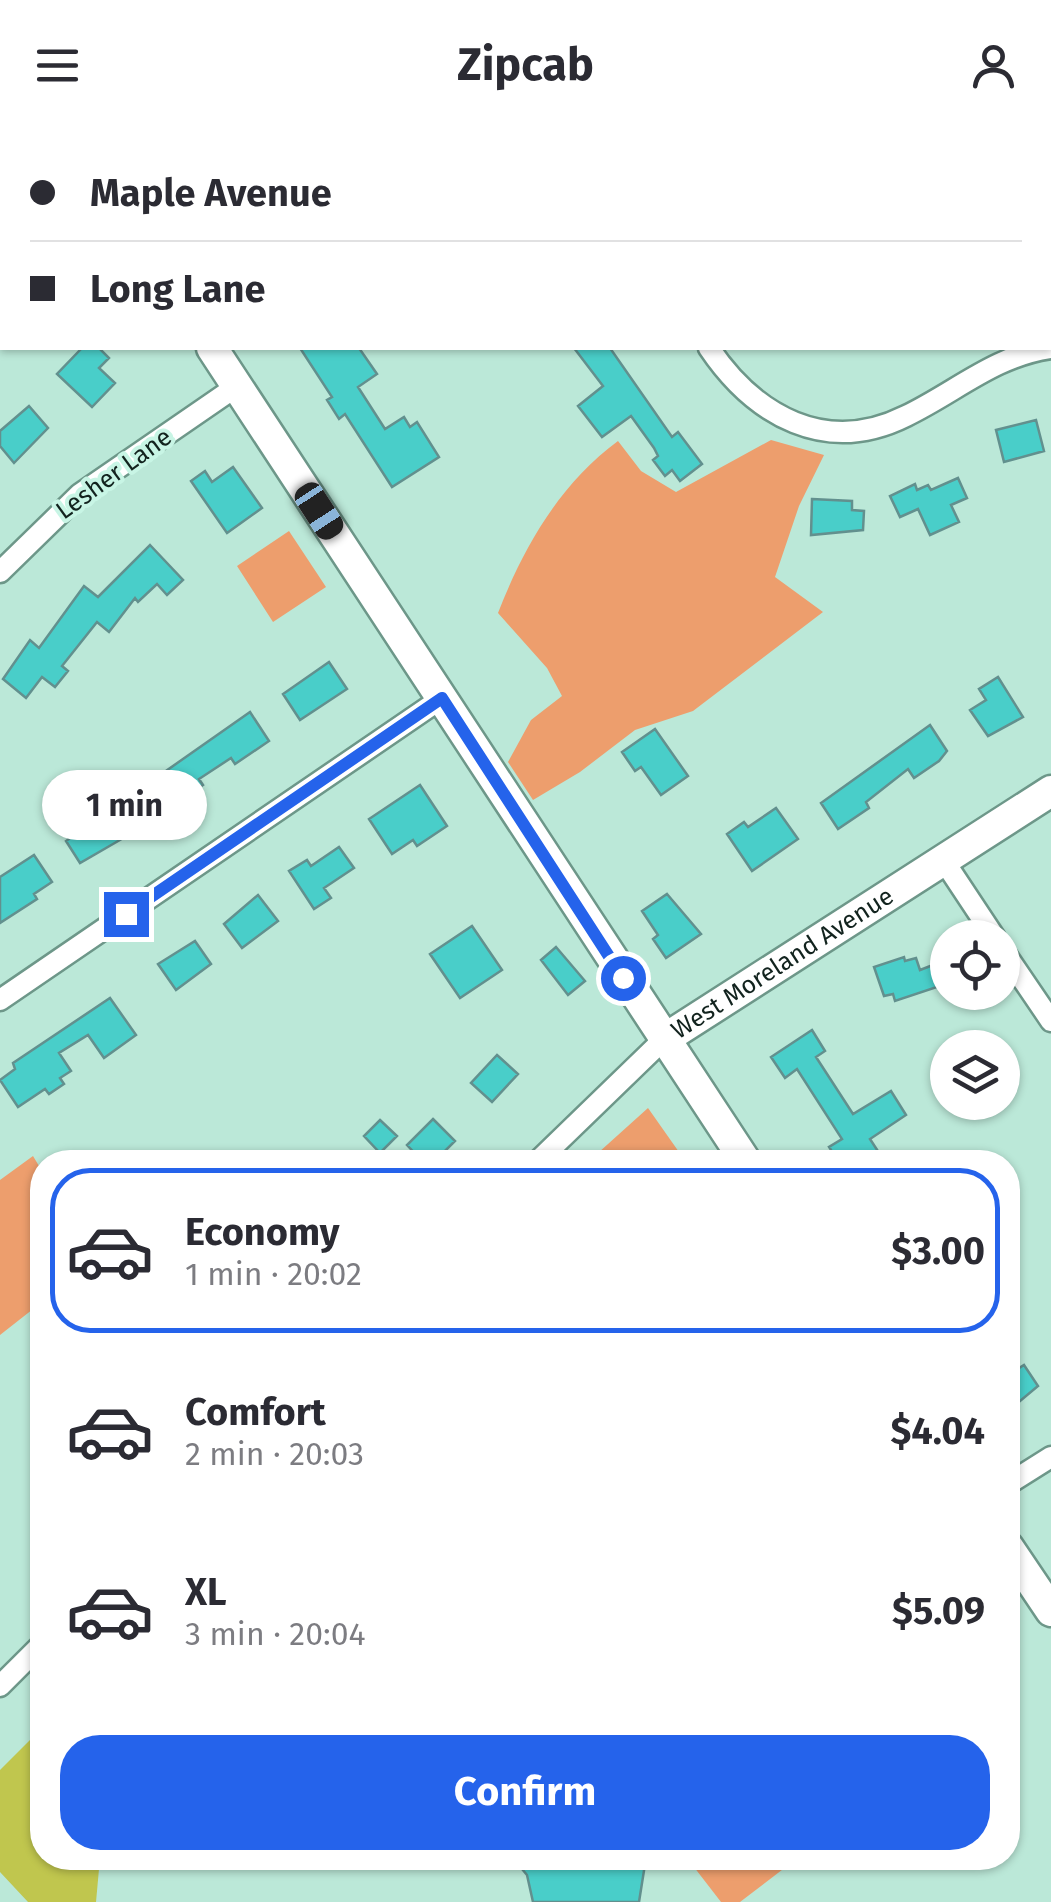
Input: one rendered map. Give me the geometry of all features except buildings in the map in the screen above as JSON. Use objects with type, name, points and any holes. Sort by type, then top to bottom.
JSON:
[{"type":"street","points":[[213,350],[738,1150]]},
{"type":"street","points":[[710,350],[727,375],[764,408],[796,425],[828,434],[888,424],[1002,360],[1043,350]]},
{"type":"street","name":"Lesher Lane","points":[[0,572],[80,494],[237,386]]},
{"type":"street","points":[[0,1000],[442,698]]},
{"type":"street","name":"West Moreland Avenue","points":[[549,1150],[663,1040],[1051,791]]},
{"type":"street","points":[[944,861],[983,920]]},
{"type":"street","points":[[1020,975],[1051,1021]]},
{"type":"street","points":[[1020,1476],[1051,1456]]},
{"type":"street","points":[[1020,1565],[1050,1609]]},
{"type":"street","points":[[0,1686],[30,1656]]},
{"type":"shaded area","points":[[771,440],[824,455],[799,506],[775,577],[823,612],[693,711],[635,730],[580,772],[533,800],[508,762],[531,720],[562,696],[547,668],[498,613],[546,518],[578,477],[618,441],[641,471],[676,492]]},
{"type":"shaded area","points":[[289,531],[326,587],[273,622],[237,566]]},
{"type":"shaded area","points":[[648,1108],[678,1150],[601,1150]]},
{"type":"shaded area","points":[[30,1158],[30,1311],[0,1335],[0,1180]]},
{"type":"shaded area","points":[[30,1740],[30,1870],[99,1870],[96,1902],[28,1902],[0,1872],[0,1770]]},
{"type":"shaded area","points":[[696,1870],[782,1870],[740,1902],[721,1902]]},
{"type":"route","points":[[126,914],[442,698],[623,978]]}]
